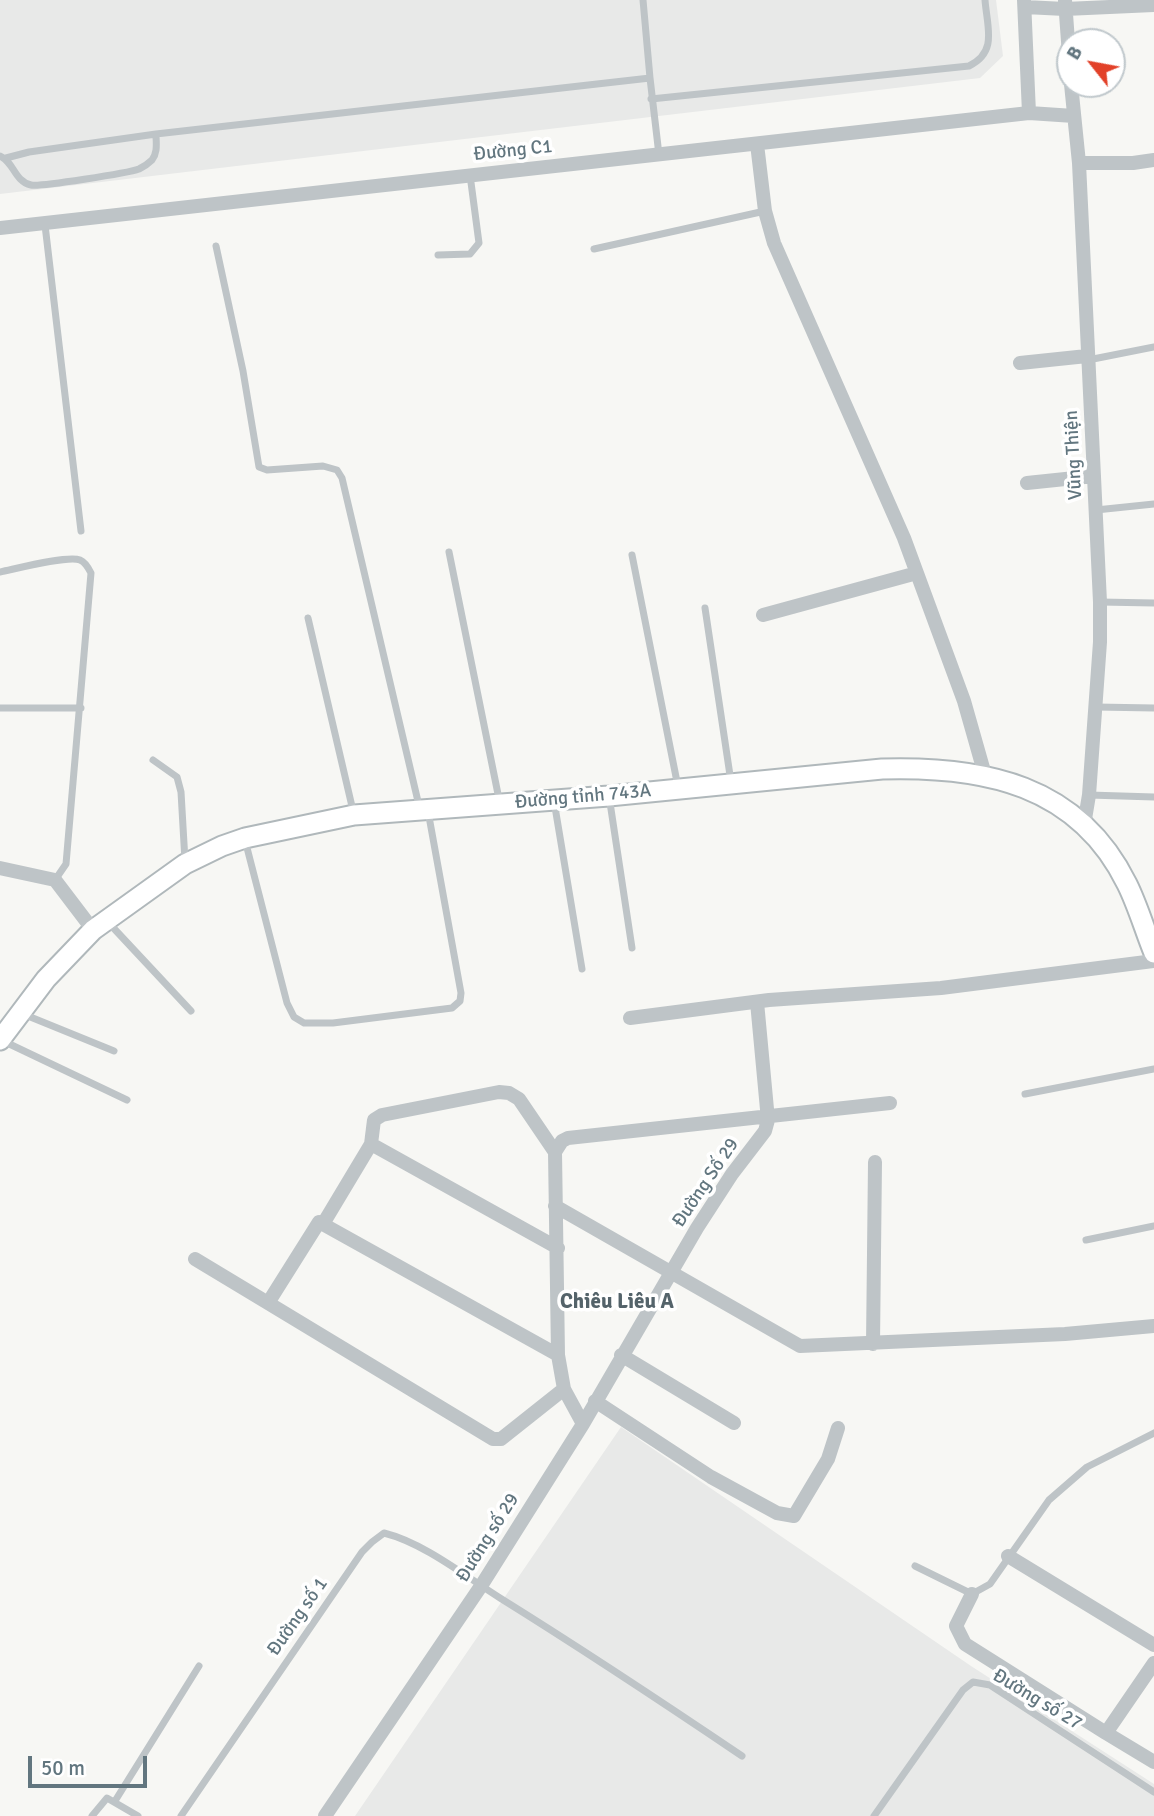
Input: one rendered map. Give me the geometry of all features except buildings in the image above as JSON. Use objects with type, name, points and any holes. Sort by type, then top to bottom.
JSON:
[{"type":"main road","name":"Đường tỉnh 743A","points":[[0,1040],[46,979],[99,925],[185,864],[245,838],[354,815],[608,796],[882,769],[923,768],[985,775],[1045,797],[1066,810],[1102,844],[1127,883],[1154,954]]},
{"type":"street","points":[[1029,113],[1025,4],[1154,5]]},
{"type":"street","points":[[1065,4],[1067,28]]},
{"type":"street","name":"Vũng Thiện","points":[[1072,98],[1079,163],[1100,602],[1096,706],[1084,825]]},
{"type":"street","name":"Đường C1","points":[[0,228],[1029,113],[1074,116]]},
{"type":"street","points":[[757,144],[765,211],[774,243],[917,572],[964,701],[985,775]]},
{"type":"street","points":[[1079,163],[1133,163],[1154,160]]},
{"type":"street","points":[[1020,363],[1087,358]]},
{"type":"street","points":[[1027,483],[1094,476]]},
{"type":"street","points":[[763,615],[917,572]]},
{"type":"street","points":[[0,868],[55,880],[99,925]]},
{"type":"street","points":[[630,1018],[757,1002],[941,988],[1154,961]]},
{"type":"street","points":[[757,1002],[768,1114]]},
{"type":"street","points":[[323,1224],[371,1144],[373,1120],[382,1115],[499,1092],[509,1093],[519,1100],[555,1152]]},
{"type":"street","points":[[583,1424],[564,1389],[558,1355],[555,1152],[562,1141],[568,1138],[768,1114],[890,1102]]},
{"type":"street","name":"Đường Số 29","points":[[670,1272],[732,1174],[765,1131],[768,1114]]},
{"type":"street","points":[[371,1144],[558,1248]]},
{"type":"street","points":[[873,1344],[875,1161]]},
{"type":"street","points":[[555,1206],[800,1346],[1065,1334],[1154,1326]]},
{"type":"street","points":[[268,1303],[319,1222],[558,1355]]},
{"type":"street","points":[[195,1259],[493,1439],[501,1439],[564,1389]]},
{"type":"street","name":"Đường số 29","points":[[325,1816],[481,1586],[583,1424],[670,1272]]},
{"type":"street","points":[[621,1355],[734,1423]]},
{"type":"street","points":[[595,1401],[711,1477],[777,1513],[794,1516],[828,1460],[838,1428]]},
{"type":"street","points":[[1008,1556],[1154,1645]]},
{"type":"street","points":[[972,1594],[956,1626],[965,1644],[1154,1762]]},
{"type":"street","points":[[1105,1733],[1154,1663]]},
{"type":"lane","points":[[643,0],[651,99],[660,155]]},
{"type":"lane","points":[[651,99],[969,66],[980,61],[988,46],[985,0]]},
{"type":"lane","points":[[156,134],[156,154],[150,162],[138,169],[32,185],[16,176],[3,157],[156,134],[650,78]]},
{"type":"lane","points":[[438,256],[470,254],[479,243],[470,175]]},
{"type":"lane","points":[[594,249],[765,211]]},
{"type":"lane","points":[[45,225],[81,531]]},
{"type":"lane","points":[[216,246],[243,371],[259,467],[267,470],[323,466],[337,470],[342,478],[424,811],[461,993],[460,1002],[452,1009],[332,1023],[304,1023],[294,1017],[286,1003],[245,838]]},
{"type":"lane","points":[[1087,358],[1154,347]]},
{"type":"lane","points":[[1096,510],[1154,504]]},
{"type":"lane","points":[[449,552],[501,804]]},
{"type":"lane","points":[[632,555],[678,788]]},
{"type":"lane","points":[[0,572],[65,560],[80,560],[88,566],[91,573],[65,864],[55,880]]},
{"type":"lane","points":[[1100,602],[1154,603]]},
{"type":"lane","points":[[705,608],[731,783]]},
{"type":"lane","points":[[308,618],[354,815]]},
{"type":"lane","points":[[1096,706],[1154,708]]},
{"type":"lane","points":[[0,708],[80,708]]},
{"type":"lane","points":[[153,760],[177,776],[181,792],[185,864]]},
{"type":"lane","points":[[1089,795],[1154,797]]},
{"type":"lane","points":[[608,796],[632,948]]},
{"type":"lane","points":[[554,800],[582,970]]},
{"type":"lane","points":[[99,925],[191,1011]]},
{"type":"lane","points":[[19,1013],[114,1051]]},
{"type":"lane","points":[[0,1040],[127,1100]]},
{"type":"lane","points":[[1025,1094],[1154,1069]]},
{"type":"lane","points":[[1086,1240],[1154,1226]]},
{"type":"lane","points":[[915,1566],[972,1594],[990,1584],[1049,1500],[1087,1467],[1154,1433]]},
{"type":"lane","name":"Đường số 1","points":[[181,1816],[362,1552],[372,1542],[384,1533],[403,1538],[481,1586]]},
{"type":"lane","points":[[481,1586],[603,1662],[742,1756]]},
{"type":"lane","points":[[92,1816],[111,1799],[199,1666]]},
{"type":"lane","name":"Đường số 27","points":[[873,1816],[963,1690],[973,1682],[990,1685],[1154,1792]]},
{"type":"lane","points":[[111,1799],[138,1816]]},
{"type":"shaded area","points":[[0,0],[996,0],[1003,56],[980,78],[0,194]]},
{"type":"shaded area","points":[[621,1427],[971,1666],[1154,1784],[1154,1816],[355,1816]]},
{"type":"district","name":"Chiêu Liêu A","points":[[617,1302]]}]
